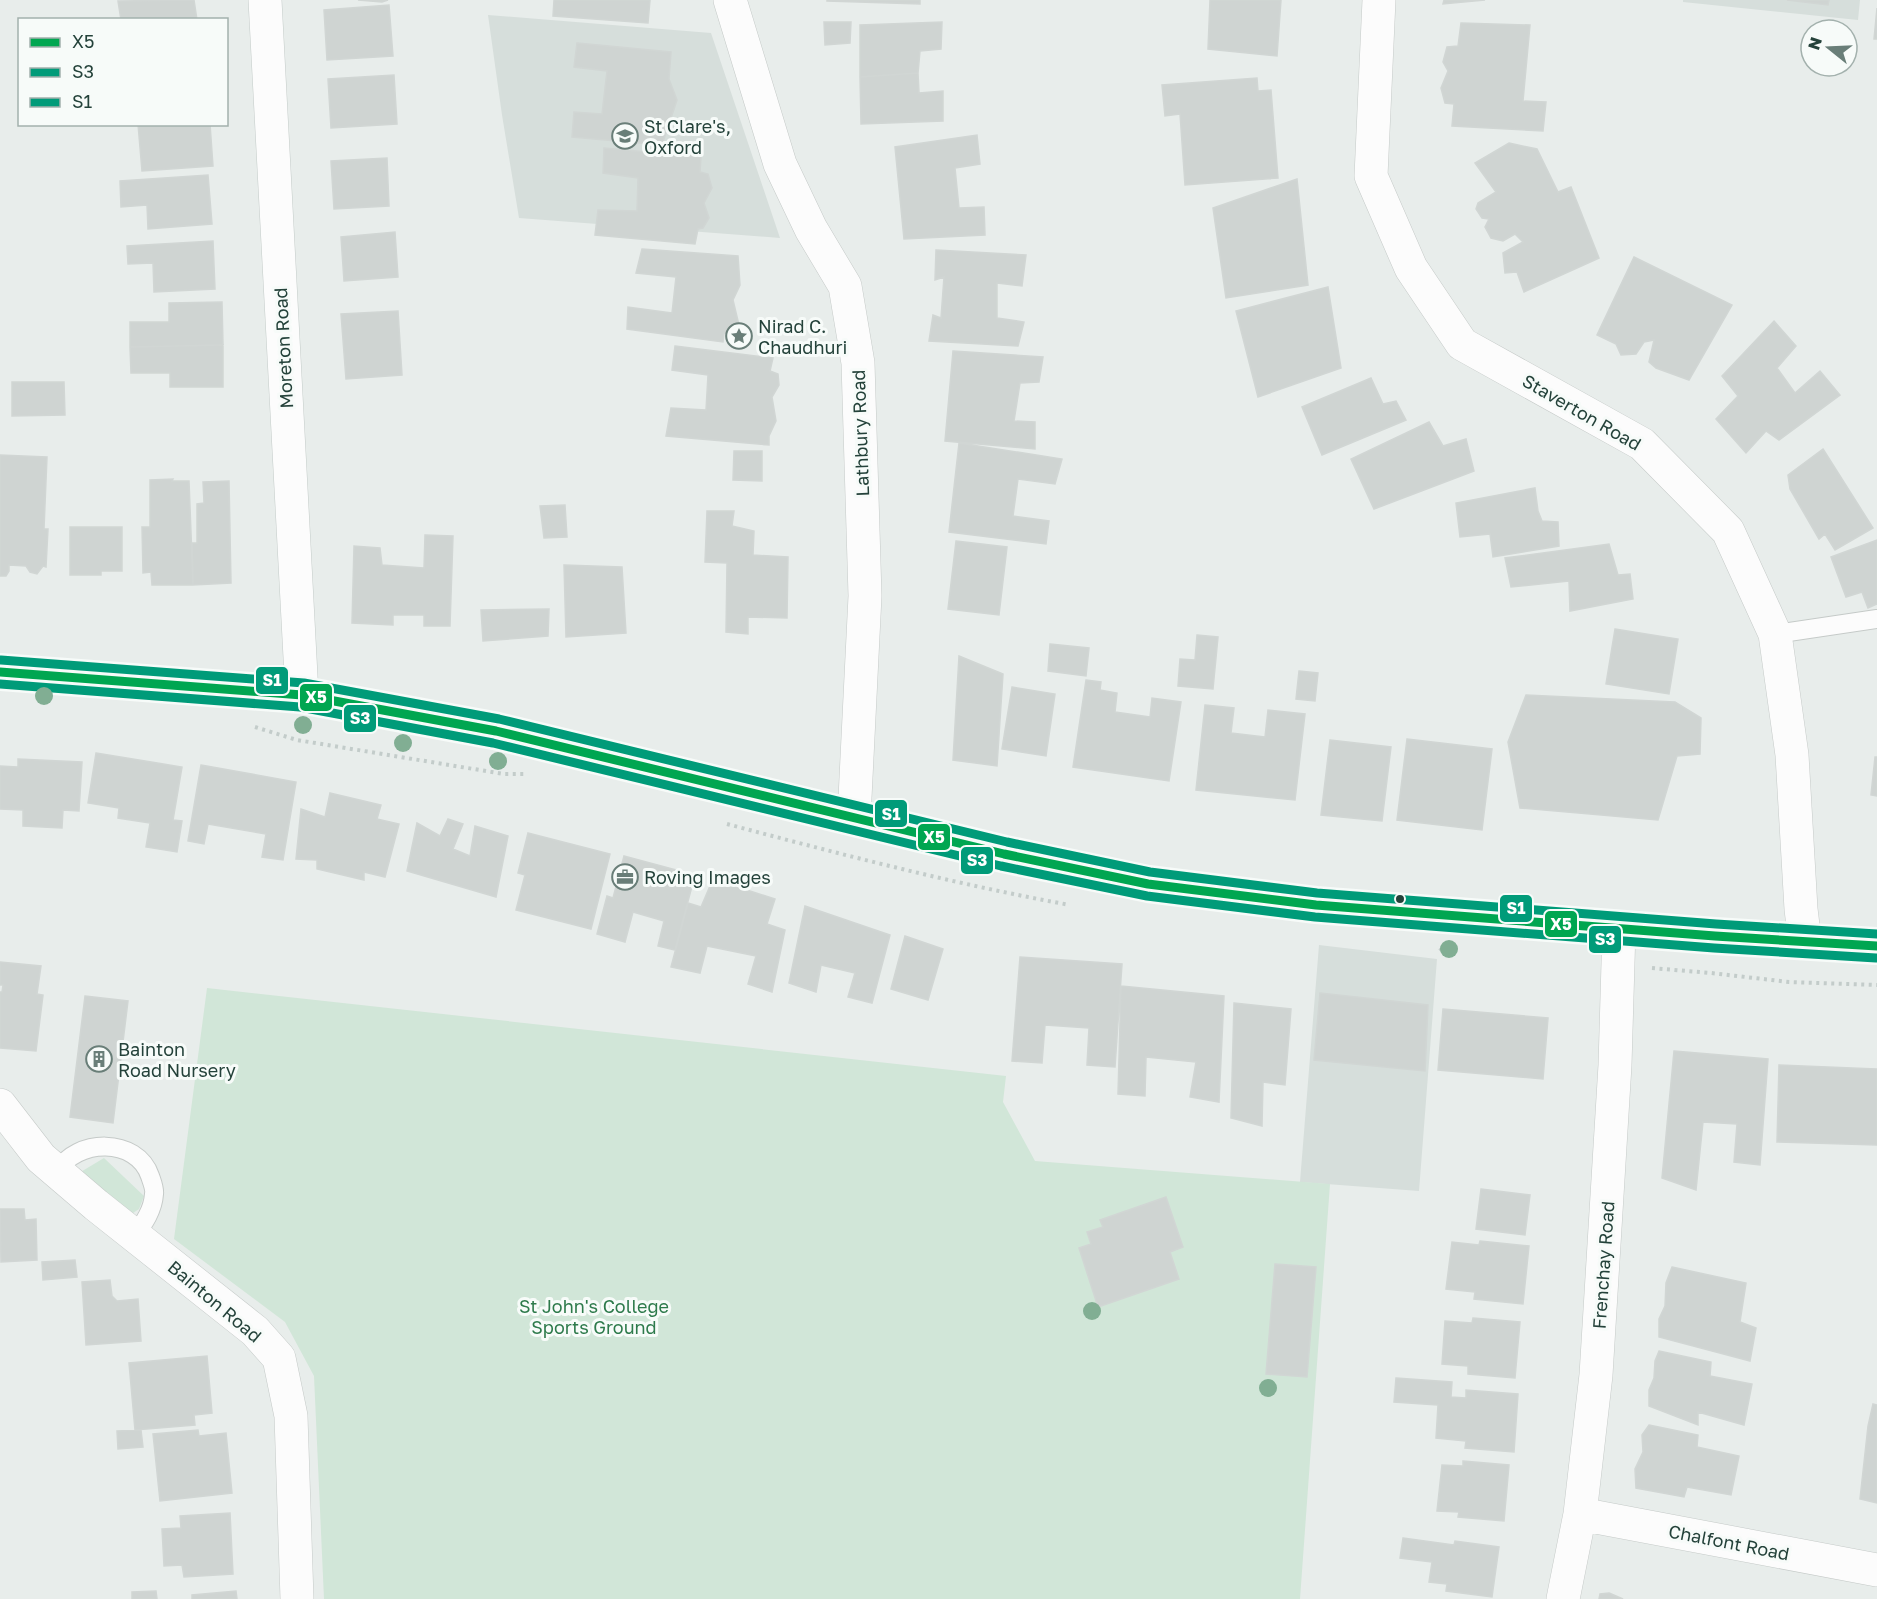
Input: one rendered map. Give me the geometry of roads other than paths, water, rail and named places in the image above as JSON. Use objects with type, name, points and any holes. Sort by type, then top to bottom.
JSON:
[{"type":"main road","points":[[0,672],[302,695],[496,731],[1004,854],[1148,884],[1316,905],[1619,929],[1877,946]]},
{"type":"street","name":"Moreton Road","points":[[265,0],[302,695]]},
{"type":"street","name":"Lathbury Road","points":[[730,0],[780,164],[811,229],[845,286],[858,363],[865,596],[854,818]]},
{"type":"street","name":"Staverton Road","points":[[1379,0],[1371,176],[1411,268],[1462,344],[1641,444],[1728,531],[1775,634],[1792,755],[1800,909],[1805,942]]},
{"type":"street","name":"Frenchay Road","points":[[1563,1599],[1580,1514],[1596,1375],[1615,1065],[1619,929]]},
{"type":"street","name":"Bainton Road","points":[[0,1105],[41,1158],[255,1331],[279,1358],[291,1416],[297,1599]]},
{"type":"street","name":"Chalfont Road","points":[[1580,1514],[1877,1570]]},
{"type":"lane","points":[[1775,634],[1877,620]]},
{"type":"lane","points":[[57,1172],[71,1155],[88,1148],[110,1145],[131,1152],[147,1167],[155,1192],[148,1218],[135,1235]]},
{"type":"place","name":"St Clare's, Oxford","points":[[625,136]]},
{"type":"place","name":"Nirad C. Chaudhuri","points":[[739,336]]},
{"type":"place","name":"Roving Images","points":[[625,877]]},
{"type":"place","name":"Bainton Road Nursery","points":[[99,1059]]},
{"type":"park label","name":"St John's College Sports Ground","points":[[594,1316]]}]
